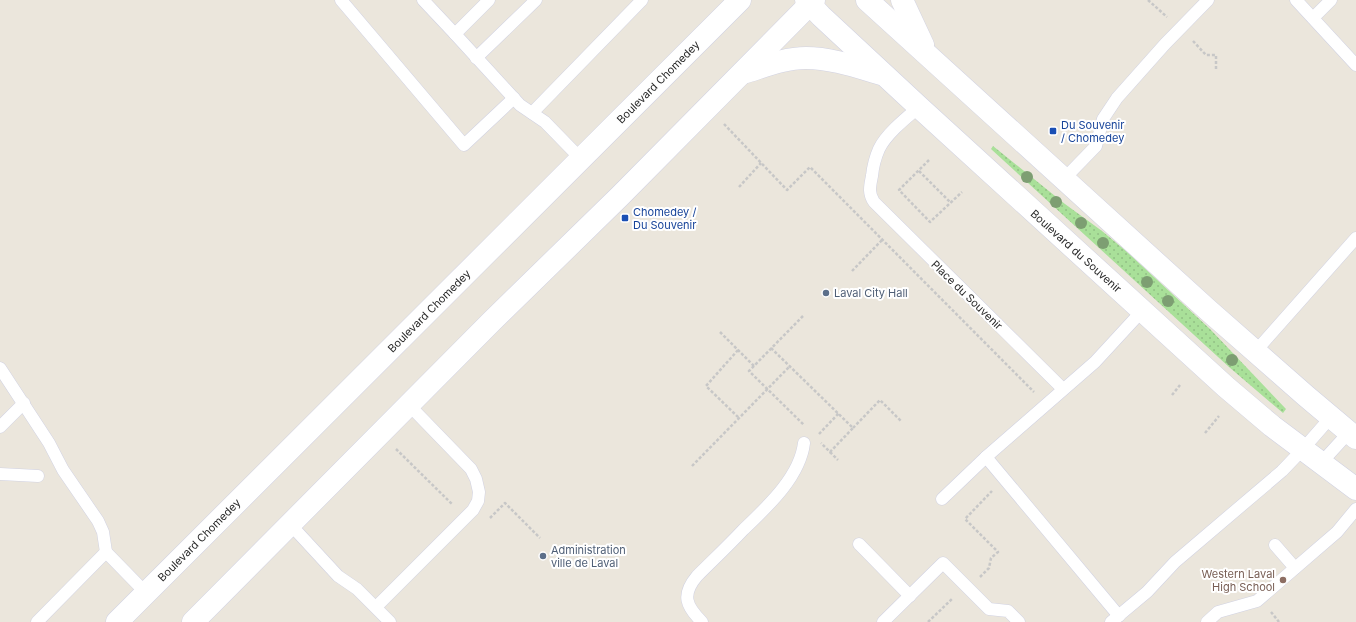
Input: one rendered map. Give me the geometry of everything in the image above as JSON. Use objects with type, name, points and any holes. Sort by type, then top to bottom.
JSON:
[{"type":"street","name":"Boulevard Chomedey","points":[[117,622],[740,0]]},
{"type":"street","points":[[866,0],[1255,352],[1331,417],[1354,432]]},
{"type":"street","points":[[902,0],[928,55]]},
{"type":"street","points":[[193,622],[741,74],[810,1]]},
{"type":"street","name":"Boulevard du Souvenir","points":[[810,1],[821,16],[1142,311],[1272,426],[1356,489]]},
{"type":"street","points":[[741,74],[778,62],[806,58],[825,60],[884,74]]},
{"type":"lane","points":[[341,0],[464,145],[514,98]]},
{"type":"lane","points":[[423,0],[520,105],[545,122],[581,159]]},
{"type":"lane","points":[[455,34],[489,0]]},
{"type":"lane","points":[[476,58],[536,0]]},
{"type":"lane","points":[[532,113],[642,0]]},
{"type":"lane","points":[[1064,180],[1096,146],[1103,119],[1117,98],[1165,44],[1208,0]]},
{"type":"lane","points":[[1296,0],[1356,64]]},
{"type":"lane","points":[[1313,18],[1331,0]]},
{"type":"lane","name":"Place du Souvenir","points":[[919,107],[884,140],[879,148],[875,160],[870,197],[915,244],[1063,389]]},
{"type":"lane","points":[[1255,352],[1356,238]]},
{"type":"lane","points":[[942,499],[986,457],[1096,362],[1142,311]]},
{"type":"lane","points":[[0,368],[49,443],[63,470],[103,532],[106,552],[146,593]]},
{"type":"lane","points":[[0,427],[24,404]]},
{"type":"lane","points":[[376,607],[470,514],[478,501],[479,492],[476,479],[466,463],[409,405]]},
{"type":"lane","points":[[986,457],[1115,619],[1147,592],[1175,562],[1282,471],[1331,417]]},
{"type":"lane","points":[[1321,463],[1354,432]]},
{"type":"lane","points":[[702,622],[690,609],[687,601],[687,593],[690,584],[771,503],[798,465],[803,453],[804,443]]},
{"type":"lane","points":[[0,474],[38,476]]},
{"type":"lane","points":[[1207,622],[1218,612],[1257,601],[1337,532],[1356,509]]},
{"type":"lane","points":[[290,524],[338,576],[357,590],[390,622]]},
{"type":"lane","points":[[859,544],[910,596]]},
{"type":"lane","points":[[1275,545],[1295,568]]},
{"type":"lane","points":[[37,622],[106,552]]},
{"type":"lane","points":[[883,622],[943,563],[989,609],[1008,611],[1019,622]]},
{"type":"path","points":[[1148,0],[1158,9]]},
{"type":"path","points":[[1203,51],[1206,55],[1216,55],[1216,69]]},
{"type":"path","name":"Place du Souvenir","points":[[722,122],[787,190],[810,167],[1034,392]]},
{"type":"path","points":[[929,160],[899,190],[914,207],[930,222],[962,192]]},
{"type":"path","points":[[739,187],[761,163]]},
{"type":"path","points":[[919,170],[950,202]]},
{"type":"path","points":[[852,270],[882,240]]},
{"type":"path","points":[[803,316],[749,371],[806,427]]},
{"type":"path","points":[[720,332],[754,366]]},
{"type":"path","points":[[771,348],[853,428]]},
{"type":"path","points":[[738,350],[706,386],[739,418]]},
{"type":"path","points":[[692,466],[790,366]]},
{"type":"path","points":[[1172,395],[1180,385]]},
{"type":"path","points":[[830,452],[880,400],[902,422]]},
{"type":"path","points":[[816,437],[838,413]]},
{"type":"path","points":[[1205,433],[1218,416]]},
{"type":"path","points":[[820,442],[838,460]]},
{"type":"path","points":[[395,448],[453,505]]},
{"type":"path","points":[[998,552],[965,519],[1004,479]]},
{"type":"path","points":[[489,519],[505,503],[540,538]]},
{"type":"path","points":[[928,622],[937,613]]},
{"type":"green space","points":[[993,146],[1126,251],[1210,329],[1286,409],[1283,413],[1229,367],[991,149]]},
{"type":"place","name":"Du Souvenir / Chomedey","points":[[1053,131]]},
{"type":"place","name":"Chomedey / Du Souvenir","points":[[625,218]]},
{"type":"place","name":"Laval City Hall","points":[[826,293]]},
{"type":"place","name":"Administration ville de Laval","points":[[543,556]]},
{"type":"place","name":"Western Laval High School","points":[[1283,580]]}]
